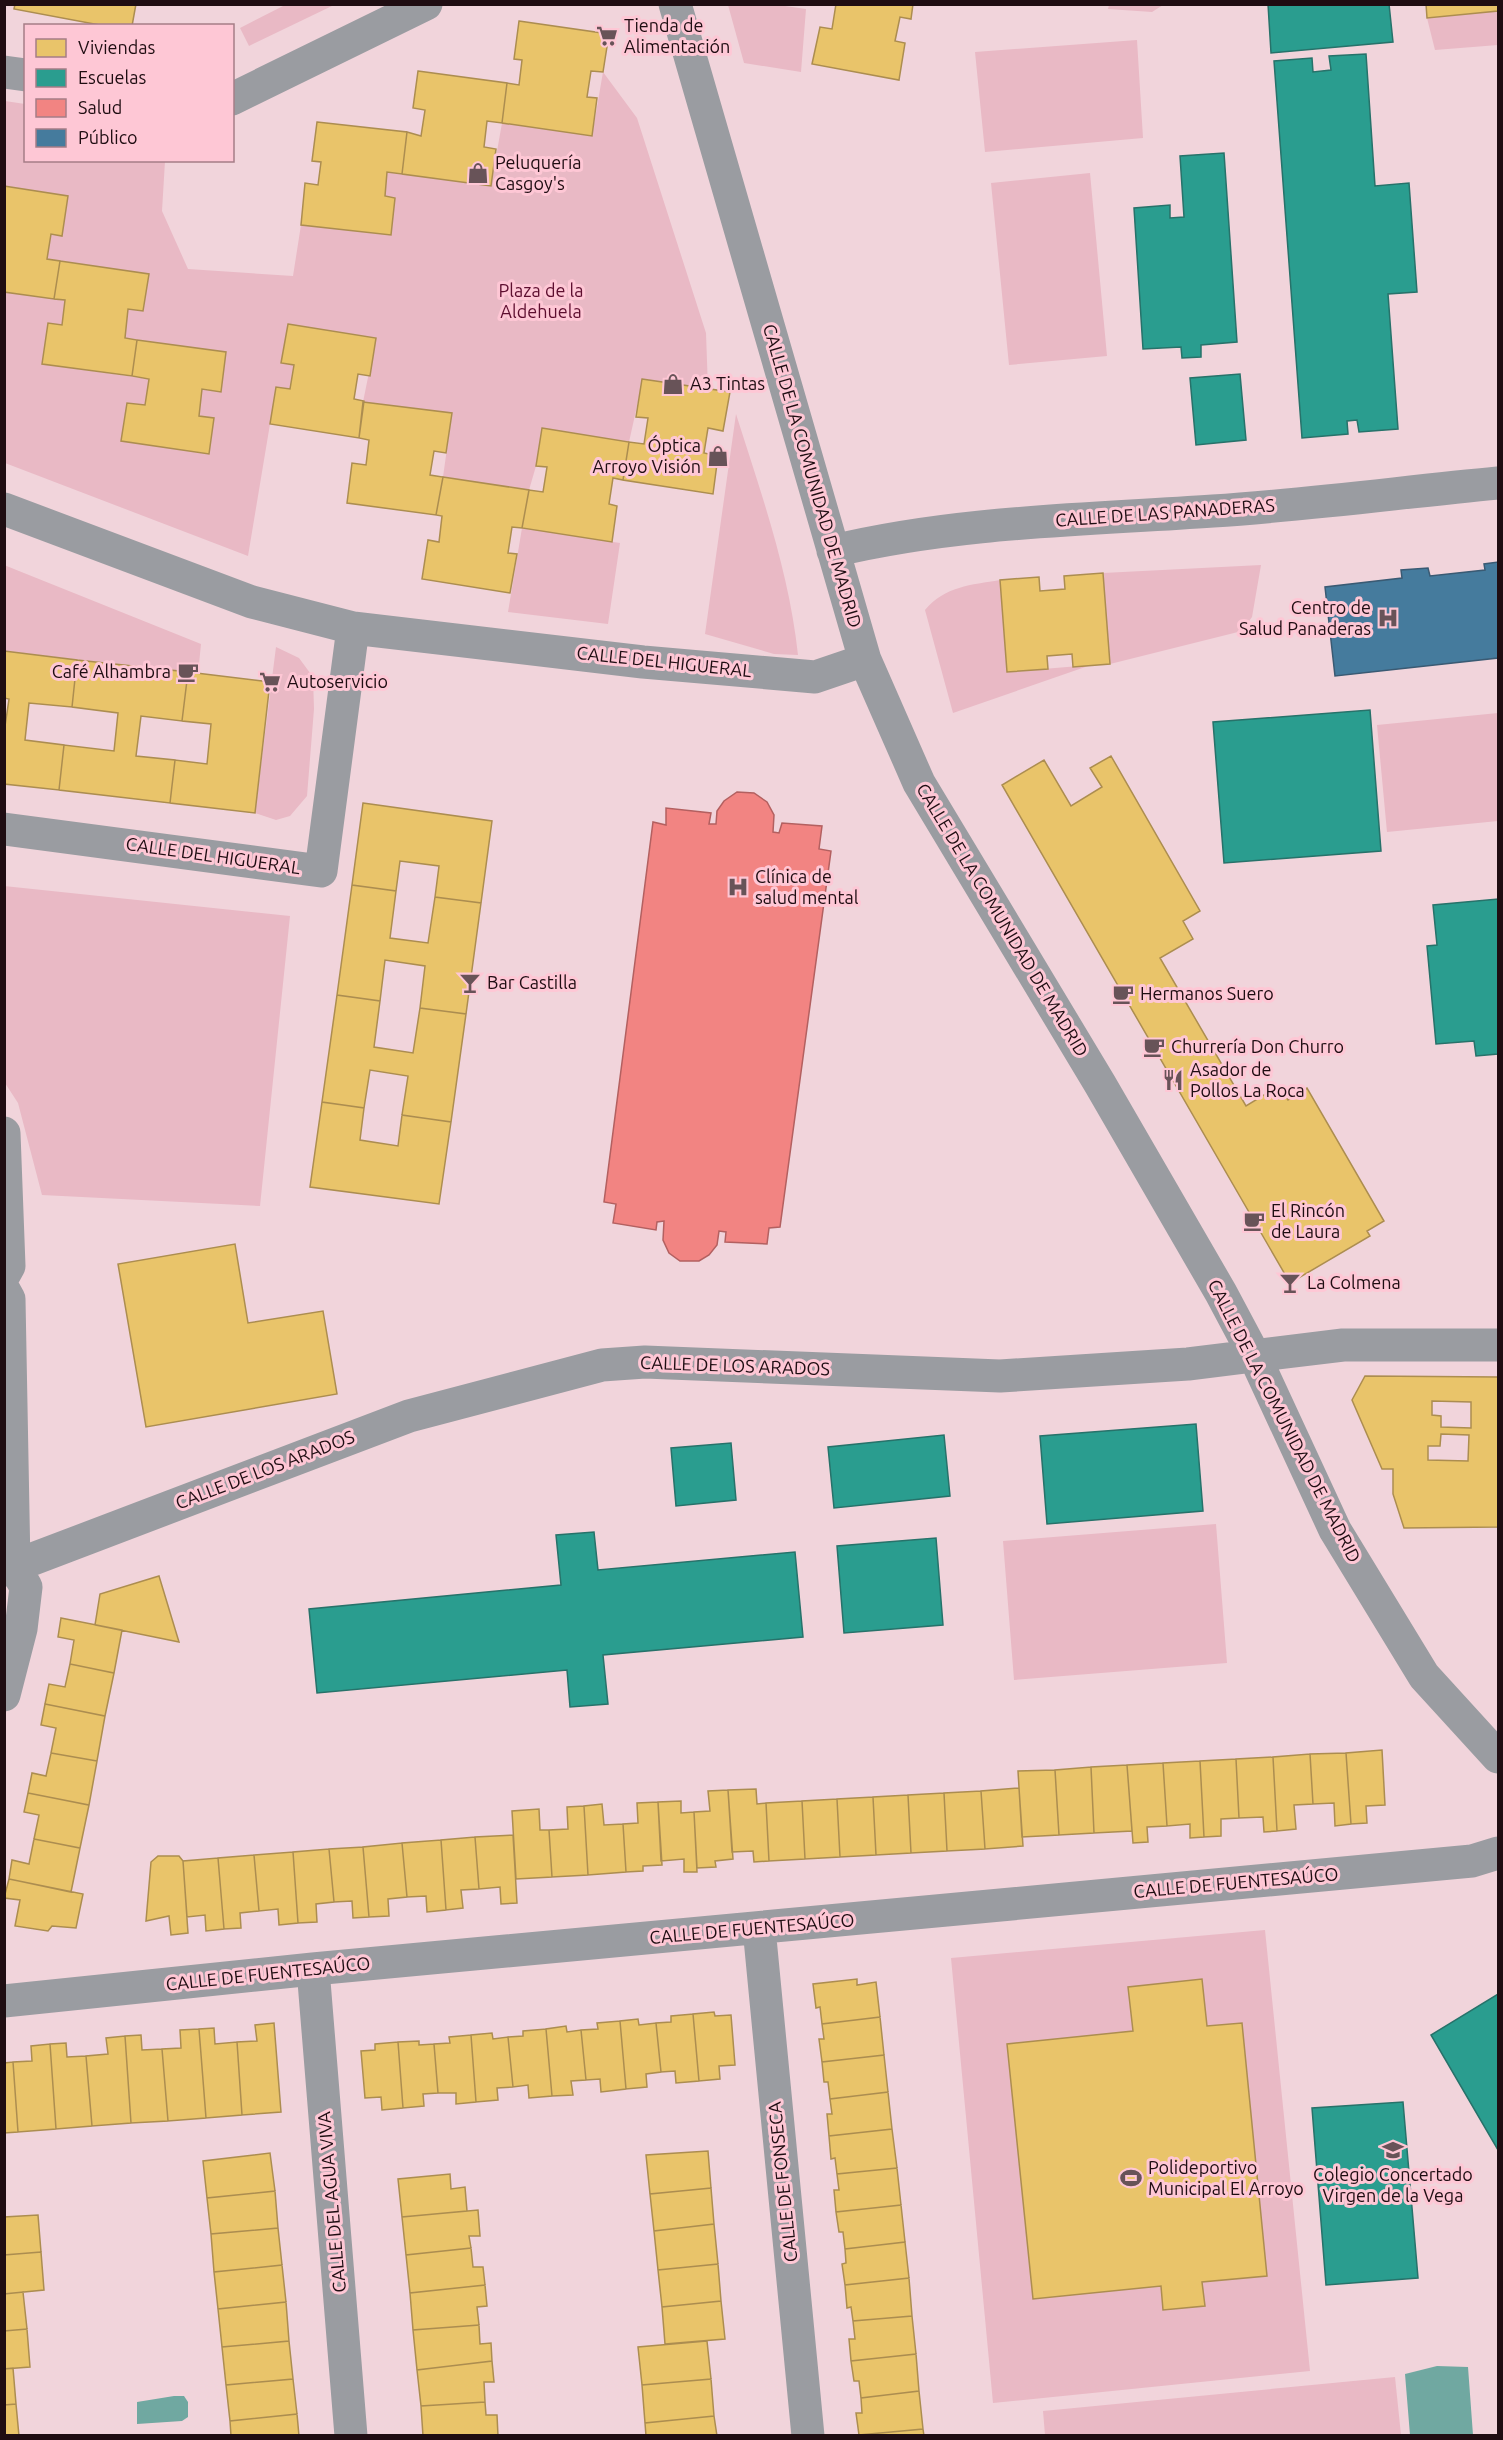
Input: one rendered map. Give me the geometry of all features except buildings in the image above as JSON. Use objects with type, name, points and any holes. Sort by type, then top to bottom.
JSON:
[{"type":"street","points":[[234,98],[426,4]]},
{"type":"street","name":"CALLE DE LA COMUNIDAD DE MADRID","points":[[675,4],[864,660],[919,783],[1106,1094],[1254,1355],[1335,1530],[1424,1676],[1498,1757]]},
{"type":"street","points":[[4,72],[24,75]]},
{"type":"street","name":"CALLE DE LAS PANADERAS","points":[[833,551],[886,538],[959,527],[1216,511],[1498,483]]},
{"type":"street","name":"CALLE DEL HIGUERAL","points":[[4,509],[252,602],[353,628],[643,662],[815,677],[864,660]]},
{"type":"street","name":"CALLE DEL HIGUERAL","points":[[4,828],[321,871],[353,628]]},
{"type":"street","points":[[4,1133],[9,1266],[4,1275]]},
{"type":"street","points":[[4,1290],[9,1299],[9,1568],[26,1587],[21,1629],[4,1695]]},
{"type":"street","name":"CALLE DE LOS ARADOS","points":[[9,1568],[101,1535],[204,1492],[409,1416],[602,1365],[645,1362],[1000,1376],[1177,1365],[1343,1345],[1498,1345]]},
{"type":"street","name":"CALLE DE FUENTESAÚCO","points":[[4,2001],[313,1969],[1472,1861],[1498,1853]]},
{"type":"street","name":"CALLE DE FONSECA","points":[[759,1929],[808,2436]]},
{"type":"street","name":"CALLE DEL AGUA VIVA","points":[[313,1969],[351,2436]]},
{"type":"green space","points":[[287,4],[334,5],[249,46],[240,28]]},
{"type":"green space","points":[[1109,4],[1163,5],[1152,12],[1108,9]]},
{"type":"green space","points":[[728,5],[778,5],[806,9],[801,72],[744,63]]},
{"type":"green space","points":[[1498,11],[1498,45],[1435,50],[1427,18]]},
{"type":"green space","points":[[1137,40],[1143,138],[985,152],[975,52]]},
{"type":"green space","name":"Plaza de la Aldehuela","points":[[603,72],[637,118],[706,333],[708,389],[643,379],[629,442],[542,428],[536,466],[529,490],[443,477],[452,413],[363,402],[376,338],[288,324],[281,362],[294,365],[290,389],[270,424],[248,556],[5,463],[5,292],[65,300],[62,325],[48,324],[42,364],[149,379],[145,405],[127,403],[121,441],[209,454],[214,419],[199,416],[202,389],[221,391],[226,353],[125,338],[128,309],[143,311],[148,274],[47,259],[51,234],[62,235],[68,196],[5,186],[5,101],[24,104],[24,162],[165,162],[162,211],[188,269],[293,276],[301,225],[391,235],[395,198],[385,196],[387,172],[491,185],[502,123],[592,136]]},
{"type":"green space","points":[[1090,173],[1107,356],[1009,365],[991,183]]},
{"type":"green space","points":[[736,414],[781,563],[798,655],[774,654],[705,634]]},
{"type":"green space","points":[[522,528],[620,543],[608,624],[508,612]]},
{"type":"green space","points":[[4,565],[201,644],[198,674],[5,651]]},
{"type":"green space","points":[[1261,565],[1252,617],[1242,631],[1110,664],[1103,573]]},
{"type":"green space","points":[[1000,580],[1007,672],[1091,665],[953,713],[925,610],[950,591]]},
{"type":"green space","points":[[276,647],[299,658],[313,677],[314,709],[307,796],[290,816],[276,820],[255,813]]},
{"type":"green space","points":[[1498,713],[1498,821],[1387,832],[1377,725]]},
{"type":"green space","points":[[4,886],[290,916],[260,1206],[42,1195],[18,1103],[5,1083]]},
{"type":"green space","points":[[1216,1524],[1227,1663],[1014,1680],[1003,1541]]},
{"type":"green space","name":"Polideportivo Municipal El Arroyo","points":[[1265,1930],[1310,2371],[993,2403],[951,1958]]},
{"type":"green space","points":[[1395,2377],[1401,2435],[1045,2435],[1043,2411]]},
{"type":"shaded area","points":[[1437,2366],[1468,2367],[1473,2435],[1410,2435],[1405,2374]]},
{"type":"shaded area","points":[[184,2396],[188,2402],[188,2417],[182,2421],[137,2424],[137,2402]]},
{"type":"place","name":"Tienda de Alimentación","points":[[607,36]]},
{"type":"place","name":"Peluquería Casgoy's","points":[[478,173]]},
{"type":"place","name":"A3 Tintas","points":[[673,384]]},
{"type":"place","name":"Óptica Arroyo Visión","points":[[718,456]]},
{"type":"place","name":"Centro de Salud Panaderas","points":[[1388,618]]},
{"type":"place","name":"Café Alhambra","points":[[188,672]]},
{"type":"place","name":"Autoservicio","points":[[270,682]]},
{"type":"place","name":"Clínica de salud mental","points":[[738,887]]},
{"type":"place","name":"Bar Castilla","points":[[470,983]]},
{"type":"place","name":"Hermanos Suero","points":[[1123,994]]},
{"type":"place","name":"Churrería Don Churro","points":[[1154,1047]]},
{"type":"place","name":"Asador de Pollos La Roca","points":[[1173,1080]]},
{"type":"place","name":"El Rincón de Laura","points":[[1254,1221]]},
{"type":"place","name":"La Colmena","points":[[1290,1283]]},
{"type":"place","name":"Colegio Concertado Virgen de la Vega","points":[[1393,2150]]},
{"type":"place","name":"Polideportivo Municipal El Arroyo","points":[[1131,2178]]}]
